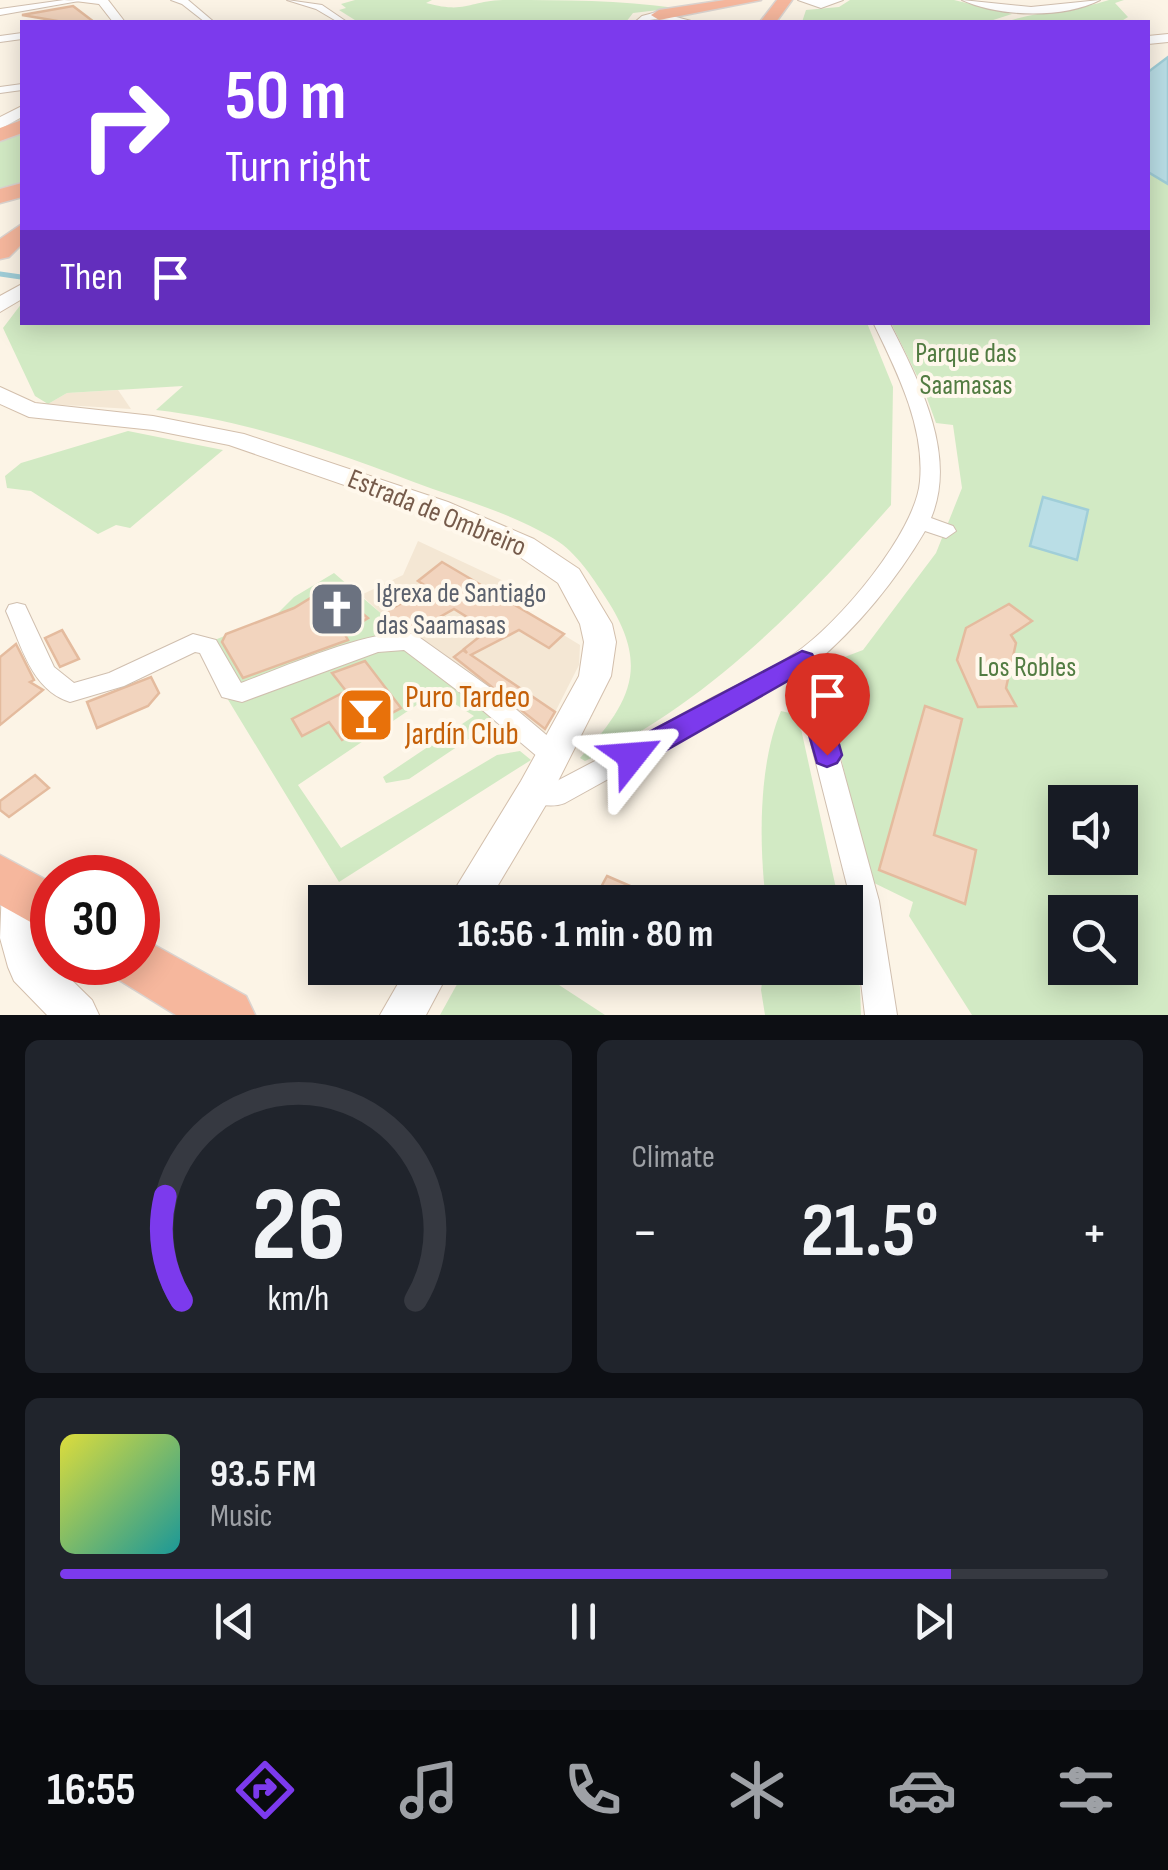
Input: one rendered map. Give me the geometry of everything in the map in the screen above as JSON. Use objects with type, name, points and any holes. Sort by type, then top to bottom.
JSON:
[{"type":"highway","points":[[659,16],[754,0]]},
{"type":"highway","points":[[771,20],[792,6]]},
{"type":"highway","points":[[688,20],[699,12],[724,8],[754,12],[760,20]]},
{"type":"highway","points":[[0,252],[20,232]]},
{"type":"highway","points":[[2,879],[30,896]]},
{"type":"highway","points":[[160,975],[213,1007]]},
{"type":"street","points":[[0,12],[87,0],[116,20]]},
{"type":"street","points":[[175,0],[185,2],[208,20]]},
{"type":"street","points":[[291,0],[319,8],[340,20]]},
{"type":"street","points":[[802,0],[814,4]]},
{"type":"street","points":[[966,0],[1012,10],[1073,7],[1096,0]]},
{"type":"street","points":[[792,6],[840,1]]},
{"type":"street","points":[[643,20],[659,16],[677,20]]},
{"type":"street","points":[[534,792],[556,795],[802,661],[828,640],[880,579],[918,521],[927,500],[930,478],[922,424],[882,325]]},
{"type":"street","name":"Estrada de Ombreiro","points":[[0,394],[30,410],[153,423],[235,438],[438,508],[508,537],[556,564],[590,608],[600,642],[590,690],[477,885]]},
{"type":"street","points":[[918,521],[946,531]]},
{"type":"street","points":[[17,611],[45,672],[70,693],[116,680],[192,643],[208,646],[231,690],[242,693],[376,644],[408,641],[483,696],[554,756]]},
{"type":"street","points":[[802,661],[865,901],[881,1015]]},
{"type":"street","points":[[2,879],[29,967],[77,1015]]},
{"type":"street","points":[[402,1015],[420,985]]},
{"type":"shaded area","points":[[118,390],[131,409],[48,404],[67,393]]},
{"type":"shaded area","points":[[418,541],[512,585],[511,603],[580,645],[579,665],[544,734],[406,636],[361,595],[403,575]]},
{"type":"green space","points":[[355,0],[432,0],[426,3],[450,7],[525,0],[676,8],[633,13],[628,20],[355,20],[339,10],[346,8],[341,4]]},
{"type":"green space","points":[[850,0],[954,0],[1012,14],[993,20],[803,20],[806,10],[839,7]]},
{"type":"green space","points":[[1124,0],[1115,3],[1128,17],[1013,20],[1032,15]]},
{"type":"green space","points":[[20,131],[20,184],[0,189],[0,138]]},
{"type":"green space","name":"Los Robles","points":[[1150,173],[1168,184],[1168,1015],[972,1015],[909,916],[913,902],[868,880],[821,666],[863,650],[936,553],[962,488],[953,425],[936,423],[892,325],[1150,325]]},
{"type":"green space","points":[[20,306],[20,325],[868,325],[893,387],[891,505],[824,579],[751,649],[672,711],[585,761],[580,758],[624,698],[631,660],[617,617],[592,577],[566,548],[500,513],[317,447],[254,428],[156,410],[183,386],[67,393],[48,404],[35,396],[3,328]]},
{"type":"green space","points":[[128,431],[223,450],[130,528],[116,525],[98,534],[31,491],[7,488],[5,476],[21,463]]},
{"type":"green space","points":[[334,573],[398,628],[243,688],[212,641],[275,616],[294,597]]},
{"type":"green space","points":[[399,645],[500,718],[409,779],[386,783],[383,777],[474,716],[436,692],[298,785],[341,848],[497,755],[520,751],[531,760],[339,882],[227,698],[359,654]]},
{"type":"green space","points":[[781,711],[798,715],[835,885],[765,885],[762,805],[773,732]]},
{"type":"green space","points":[[457,985],[559,985],[605,1015],[440,1015]]},
{"type":"green space","points":[[762,985],[860,985],[861,1015],[765,1015]]},
{"type":"water","points":[[1168,57],[1168,184],[1150,173],[1150,70]]},
{"type":"water","points":[[1043,497],[1088,510],[1077,560],[1030,546]]},
{"type":"building","points":[[73,6],[91,20],[51,20],[22,15]]},
{"type":"building","points":[[442,562],[564,634],[549,648],[519,630],[471,655],[555,712],[545,729],[454,657],[463,650],[467,653],[464,649],[488,630],[454,609],[415,631],[400,630],[384,613],[429,588],[418,581]]},
{"type":"building","points":[[330,586],[368,618],[344,633],[348,640],[243,678],[222,642],[226,634],[294,608]]},
{"type":"building","points":[[1009,604],[1032,621],[1011,635],[1016,643],[1006,688],[1016,706],[978,707],[957,660],[966,628]]},
{"type":"building","points":[[62,630],[79,659],[60,667],[45,638]]},
{"type":"building","points":[[16,644],[34,680],[30,682],[43,690],[0,725],[0,657]]},
{"type":"building","points":[[365,661],[401,708],[342,740],[329,722],[302,736],[292,719],[346,691],[332,673]]},
{"type":"building","points":[[151,677],[159,693],[148,706],[97,728],[87,702]]},
{"type":"building","points":[[925,706],[962,719],[934,835],[976,850],[965,904],[879,870]]},
{"type":"building","points":[[35,775],[49,788],[9,817],[0,810],[0,801]]},
{"type":"building","points":[[607,876],[628,885],[602,885]]},
{"type":"waterway","points":[[0,274],[20,277]]},
{"type":"place","name":"Igrexa de Santiago das Saamasas","points":[[337,609]]},
{"type":"place","name":"Puro Tardeo Jardín Club","points":[[366,715]]},
{"type":"route","points":[[632,756],[802,661],[827,755]]},
{"type":"park label","name":"Parque das Saamasas","points":[[966,369]]}]
